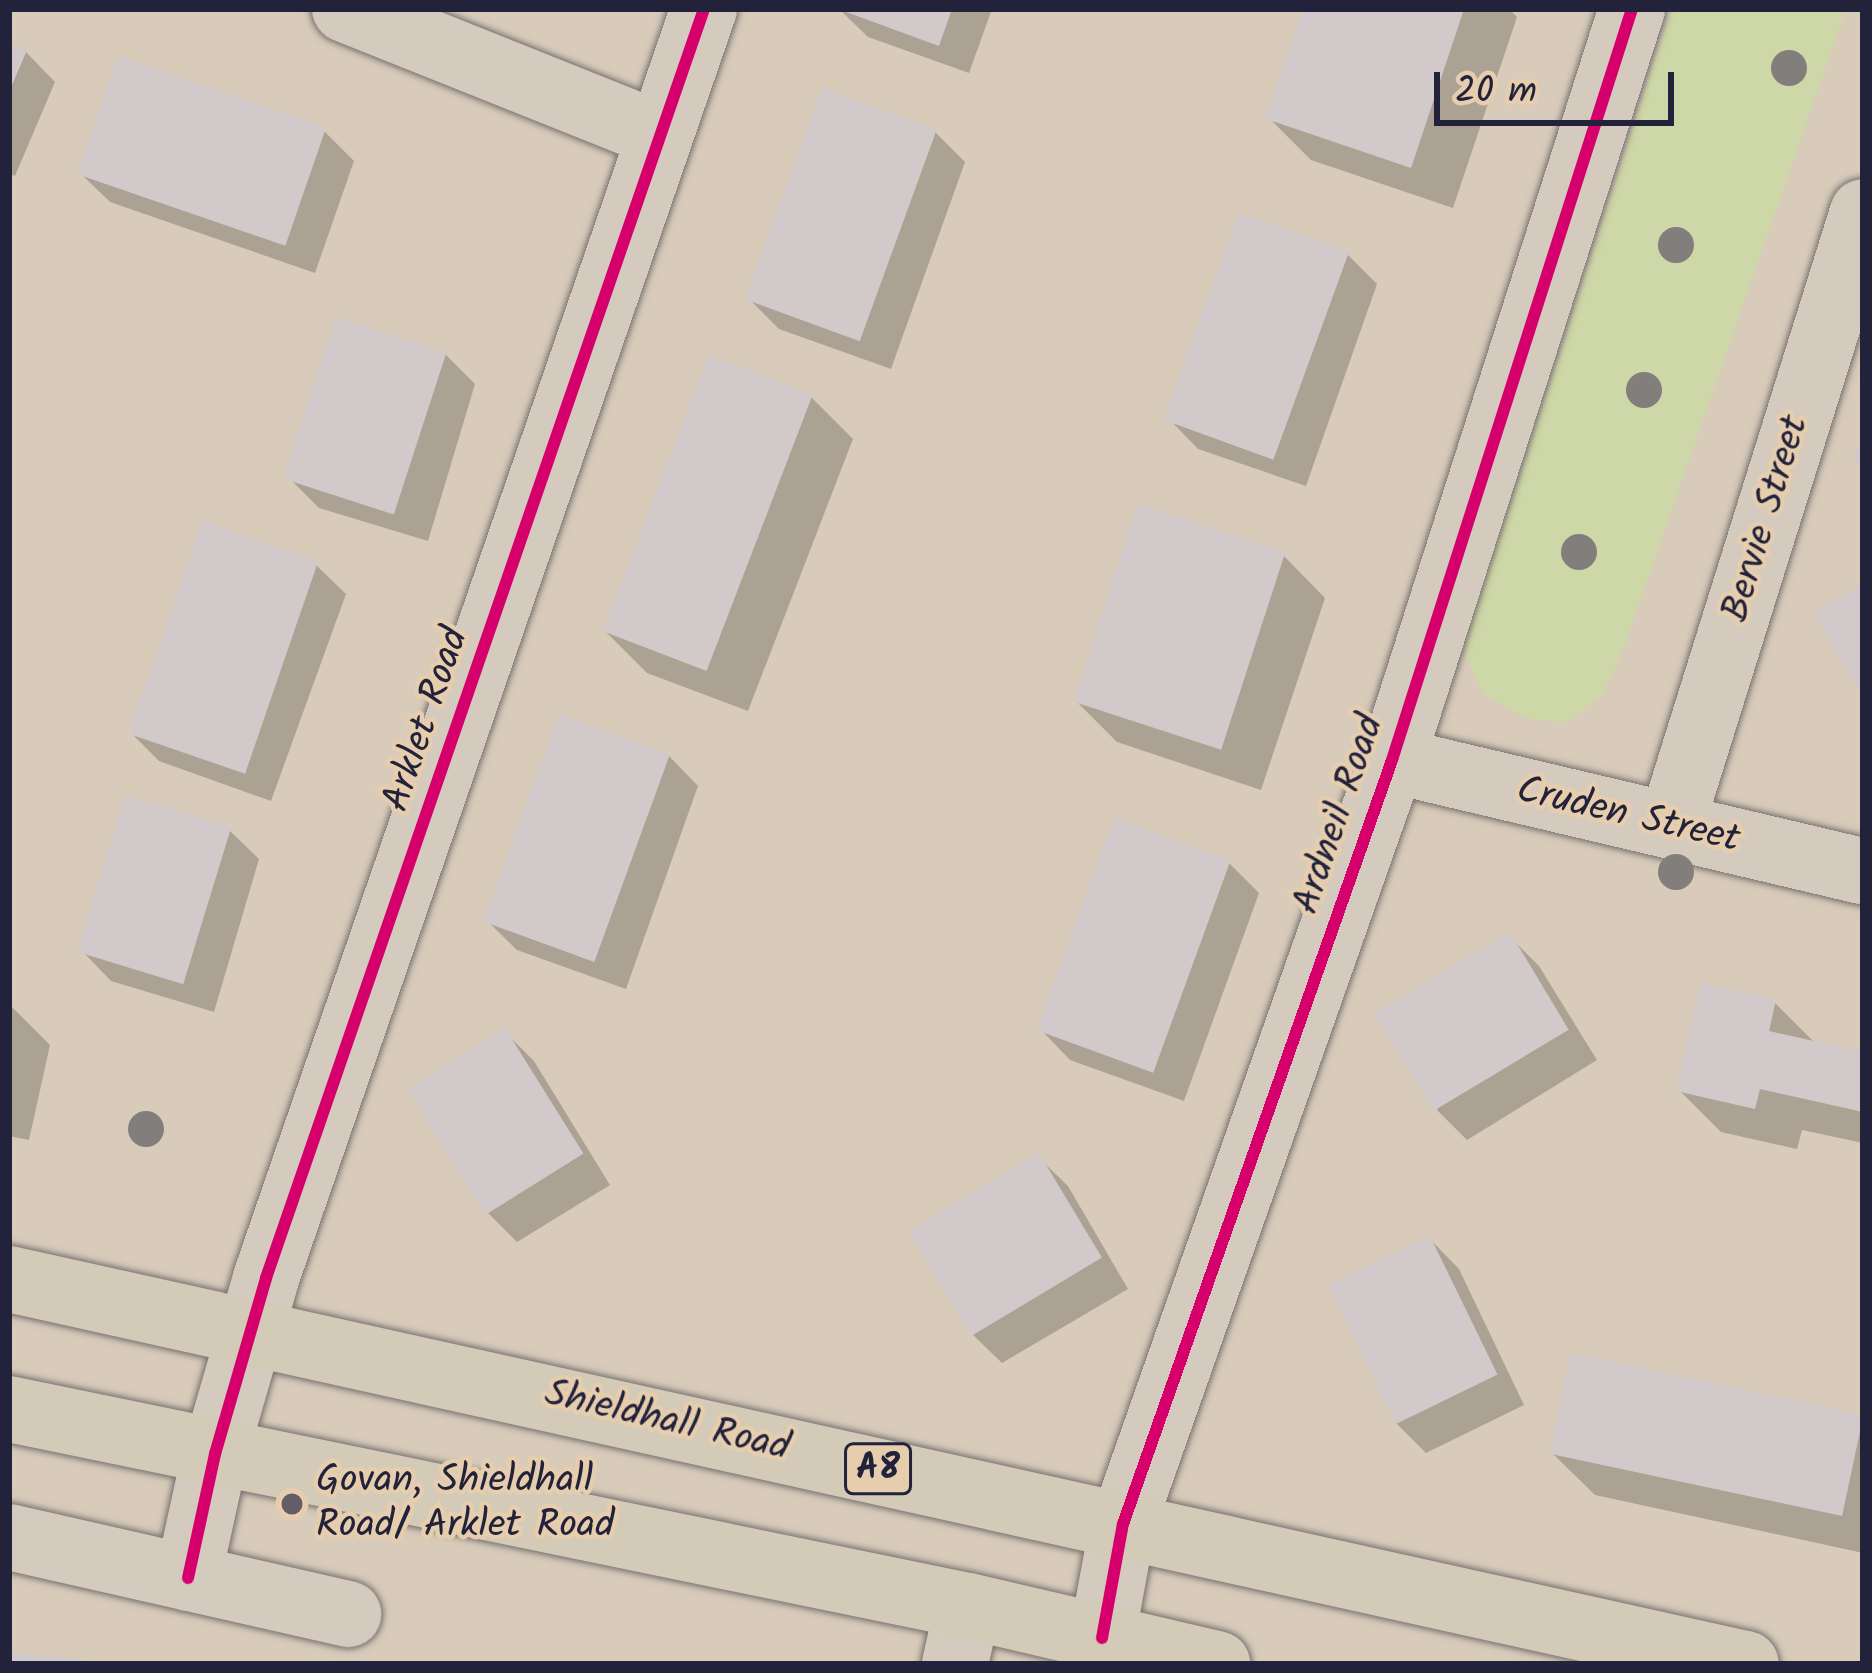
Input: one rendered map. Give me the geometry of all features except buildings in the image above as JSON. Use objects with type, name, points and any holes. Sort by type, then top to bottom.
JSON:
[{"type":"main road","name":"Shieldhall Road","points":[[9,1279],[1746,1664]]},
{"type":"main road","points":[[9,1408],[961,1635],[1102,1637],[1217,1664]]},
{"type":"street","points":[[345,9],[660,135]]},
{"type":"street","name":"Arklet Road","points":[[188,1578],[215,1454],[250,1329],[704,9]]},
{"type":"street","name":"Ardneil Road","points":[[1102,1637],[1123,1524],[1392,760],[1632,9]]},
{"type":"street","name":"Bervie Street","points":[[1670,826],[1863,212]]},
{"type":"street","name":"Cruden Street","points":[[1392,760],[1863,871]]},
{"type":"street","points":[[9,1537],[349,1614]]},
{"type":"green space","points":[[1672,9],[1846,9],[1624,647],[1602,695],[1568,722],[1528,719],[1483,694],[1465,654],[1471,623]]},
{"type":"cycle path","points":[[188,1578],[215,1454],[266,1278],[704,9]]},
{"type":"cycle path","points":[[1102,1638],[1123,1524],[1392,760],[1632,9]]},
{"type":"place","name":"Govan, Shieldhall Road/ Arklet Road","points":[[292,1504]]}]
